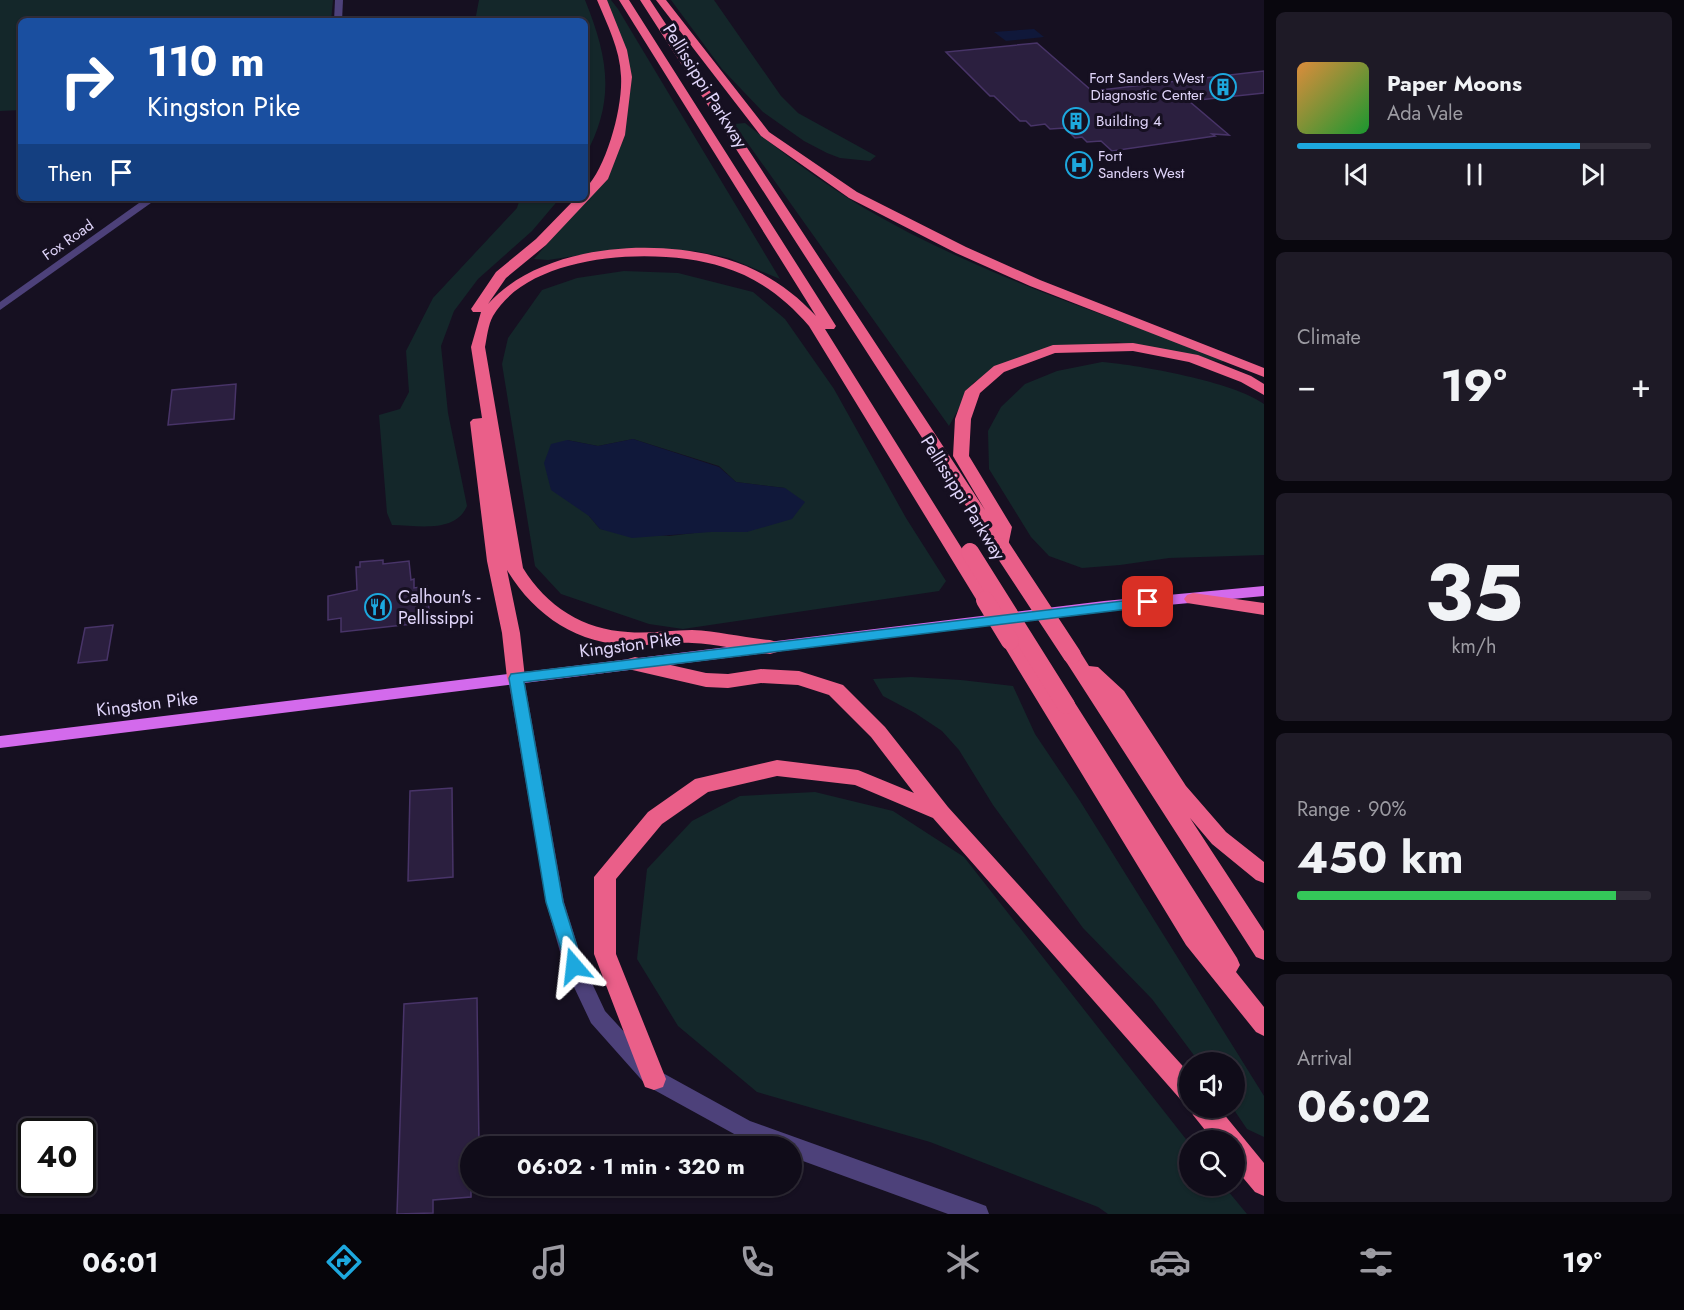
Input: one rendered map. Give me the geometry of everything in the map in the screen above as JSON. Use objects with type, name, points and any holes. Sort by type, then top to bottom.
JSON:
[{"type":"highway","points":[[588,193],[602,179],[619,135],[627,77],[622,50],[602,0]]},
{"type":"highway","name":"Pellissippi Parkway","points":[[624,0],[1264,1020]]},
{"type":"highway","name":"Pellissippi Parkway","points":[[645,0],[1071,655],[1108,697],[1264,950]]},
{"type":"highway","points":[[661,0],[765,134],[854,195],[905,223],[1003,269],[1264,373]]},
{"type":"highway","points":[[516,678],[511,633],[496,561],[469,352],[477,310],[501,275],[541,242],[580,201]]},
{"type":"highway","points":[[770,648],[702,637],[627,639],[599,635],[556,616],[537,601],[523,585],[514,568],[478,347],[487,314],[511,287],[549,267],[581,257],[619,252],[687,255],[726,263],[759,277],[797,303],[815,324],[1194,938],[1264,1025]]},
{"type":"highway","points":[[1002,547],[1004,527],[961,456],[963,419],[973,391],[999,369],[1053,349],[1133,347],[1193,358],[1246,379],[1264,390]]},
{"type":"highway","points":[[1193,599],[1264,609]]},
{"type":"highway","points":[[635,664],[706,680],[728,681],[761,676],[799,678],[836,690],[878,732],[941,813],[1179,1080]]},
{"type":"highway","points":[[1108,697],[1179,792],[1219,838],[1264,874]]},
{"type":"highway","points":[[654,1079],[605,954],[605,877],[656,818],[702,785],[777,768],[858,778],[941,813]]},
{"type":"highway","points":[[1211,1118],[1221,1130]]},
{"type":"highway","points":[[1245,1160],[1264,1183]]},
{"type":"main road","name":"Kingston Pike","points":[[0,742],[1104,606],[1264,591]]},
{"type":"street","points":[[338,18],[339,0]]},
{"type":"street","name":"Fox Road","points":[[0,307],[149,201]]},
{"type":"street","points":[[516,678],[555,902],[574,966],[598,1017],[654,1079],[743,1128],[764,1136]]},
{"type":"street","points":[[802,1150],[978,1214]]},
{"type":"green space","points":[[0,0],[333,0],[331,18],[18,18],[18,110],[0,111]]},
{"type":"green space","points":[[479,0],[585,0],[599,41],[605,78],[605,97],[601,116],[588,150],[588,18],[476,18]]},
{"type":"green space","points":[[605,0],[611,0],[618,9],[780,279],[729,258],[695,251],[622,249],[548,260],[534,259],[584,201],[588,201],[588,197],[607,175],[631,89]]},
{"type":"green space","points":[[671,0],[714,0],[781,96],[798,113],[876,156],[870,161],[840,158],[827,153],[804,141],[763,112],[722,69]]},
{"type":"green space","points":[[745,123],[833,188],[907,232],[1042,292],[1226,359],[1222,362],[1117,342],[1041,350],[1012,360],[973,383],[949,426],[734,124]]},
{"type":"green space","points":[[519,201],[557,201],[532,231],[478,279],[454,311],[441,346],[448,413],[467,506],[454,521],[445,524],[392,525],[387,513],[379,415],[400,409],[409,392],[406,351],[433,298],[517,208]]},
{"type":"green space","points":[[624,271],[678,273],[753,292],[785,319],[834,389],[906,518],[946,581],[939,591],[683,629],[649,624],[561,594],[535,566],[502,364],[508,338],[542,290],[577,278]],"holes":[[[633,439],[719,466],[736,482],[785,488],[747,532],[711,531],[669,536],[600,529],[589,516],[567,440],[598,446]]]},
{"type":"green space","points":[[1102,362],[1162,371],[1210,382],[1250,396],[1264,404],[1264,555],[1169,558],[1082,568],[1049,556],[1031,537],[989,469],[988,431],[1001,407],[1025,384],[1057,371]]},
{"type":"green space","points":[[911,677],[1013,686],[1035,734],[1080,801],[1237,1052],[1192,1052],[1152,999],[1083,928],[993,805],[959,750],[942,731],[883,696],[873,679]]},
{"type":"green space","points":[[815,792],[893,811],[964,857],[1179,1130],[1179,1196],[1232,1196],[1247,1214],[1108,1214],[1098,1207],[930,1142],[757,1092],[678,1026],[637,959],[647,869],[692,821],[740,796]]},
{"type":"green space","points":[[1245,1066],[1264,1096],[1264,1137],[1247,1129],[1240,1118],[1245,1118]]},
{"type":"water","points":[[1034,29],[1044,37],[1006,41],[994,32]]},
{"type":"water","points":[[633,439],[719,467],[736,482],[785,488],[805,502],[792,519],[747,532],[711,532],[632,538],[600,529],[589,516],[551,490],[544,463],[551,444],[567,440],[598,446]]},
{"type":"building","points":[[1037,43],[1092,91],[1264,71],[1264,93],[1189,101],[1229,135],[1212,134],[1215,136],[1112,151],[1101,141],[1087,142],[1082,137],[1075,138],[1065,128],[1050,129],[1045,124],[1031,126],[1026,121],[1020,121],[994,96],[990,96],[946,52]]},
{"type":"building","points":[[236,384],[234,419],[168,425],[172,390]]},
{"type":"building","name":"Calhoun's - Pellissippi","points":[[383,560],[383,564],[409,561],[414,588],[427,586],[430,622],[341,632],[341,618],[328,620],[328,596],[357,590],[356,567],[360,567],[360,562]]},
{"type":"building","points":[[113,625],[107,660],[78,663],[85,628]]},
{"type":"building","points":[[452,788],[453,877],[408,881],[410,791]]},
{"type":"building","points":[[477,998],[479,1136],[460,1136],[460,1196],[471,1197],[433,1200],[433,1213],[397,1214],[404,1004]]},
{"type":"place","name":"Fort Sanders West Diagnostic Center","points":[[1223,87]]},
{"type":"place","name":"Building 4","points":[[1076,121]]},
{"type":"place","name":"Fort Sanders West","points":[[1079,165]]},
{"type":"place","name":"Calhoun's - Pellissippi","points":[[378,607]]},
{"type":"route","points":[[574,966],[555,902],[516,678],[1148,602]]}]
